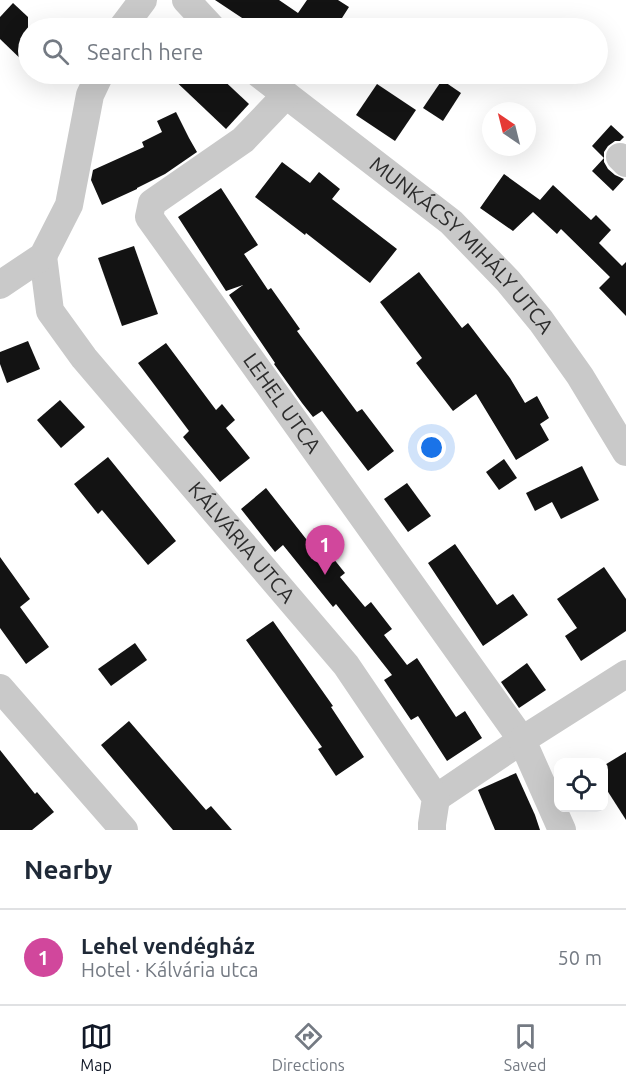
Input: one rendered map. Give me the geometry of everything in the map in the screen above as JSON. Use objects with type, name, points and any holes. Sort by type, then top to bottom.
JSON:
[{"type":"street","points":[[130,18],[143,0]]},
{"type":"street","points":[[186,0],[203,18]]},
{"type":"street","points":[[0,285],[43,256],[69,206],[90,95],[95,84]]},
{"type":"street","name":"MUNKÁCSY MIHÁLY UTCA","points":[[272,84],[451,222],[508,280],[580,376],[626,452]]},
{"type":"street","name":"LEHEL UTCA","points":[[286,95],[243,140],[152,203],[149,217],[522,740],[562,830]]},
{"type":"street","name":"KÁLVÁRIA UTCA","points":[[43,256],[50,311],[77,348],[346,665],[436,798]]},
{"type":"street","points":[[432,830],[436,798],[626,674]]},
{"type":"street","points":[[0,688],[124,830]]},
{"type":"building","points":[[215,0],[279,0],[298,13],[307,0],[338,0],[349,7],[342,18],[242,18]]},
{"type":"building","points":[[13,3],[28,17],[18,18],[18,56],[0,39],[0,17]]},
{"type":"building","points":[[179,84],[228,84],[249,104],[226,129]]},
{"type":"building","points":[[377,84],[416,110],[395,141],[356,115]]},
{"type":"building","points":[[439,84],[448,84],[461,93],[443,121],[423,108]]},
{"type":"building","points":[[176,112],[197,152],[165,174],[102,205],[91,180],[93,170],[144,147],[142,142],[162,132],[157,121]]},
{"type":"building","points":[[611,125],[624,137],[608,146],[604,152],[604,158],[592,146]]},
{"type":"building","points":[[604,158],[608,169],[624,179],[613,191],[592,171]]},
{"type":"building","points":[[282,162],[310,183],[319,172],[340,189],[332,199],[397,249],[370,283],[255,197]]},
{"type":"building","points":[[504,174],[540,200],[553,185],[591,220],[596,215],[611,230],[599,243],[622,266],[626,262],[626,316],[599,288],[610,277],[561,229],[557,234],[533,212],[513,231],[480,208]]},
{"type":"building","points":[[221,188],[258,245],[244,254],[268,290],[271,288],[300,329],[297,331],[357,412],[362,409],[394,451],[368,471],[322,411],[313,417],[302,403],[229,295],[243,285],[226,291],[178,217]]},
{"type":"building","points":[[134,246],[158,314],[122,326],[98,258]]},
{"type":"building","points":[[419,272],[462,328],[468,323],[510,378],[525,403],[537,396],[549,418],[540,424],[549,440],[516,460],[476,394],[453,411],[416,363],[422,358],[380,302]]},
{"type":"building","points":[[28,341],[40,369],[7,383],[0,364],[0,352]]},
{"type":"building","points":[[166,343],[216,410],[222,404],[235,420],[226,428],[250,458],[220,482],[183,437],[189,431],[138,363]]},
{"type":"building","points":[[60,400],[85,427],[61,448],[37,420]]},
{"type":"building","points":[[108,457],[176,541],[148,565],[102,510],[98,514],[74,484]]},
{"type":"building","points":[[504,459],[517,478],[499,490],[486,472]]},
{"type":"building","points":[[582,466],[599,500],[561,519],[552,502],[535,511],[526,493]]},
{"type":"building","points":[[407,483],[431,516],[408,532],[384,499]]},
{"type":"building","points":[[266,488],[314,549],[321,543],[345,573],[340,577],[365,607],[371,602],[392,629],[384,635],[407,665],[417,658],[456,717],[465,711],[482,738],[447,761],[418,716],[411,720],[384,680],[392,675],[336,604],[333,607],[283,545],[275,552],[241,509]]},
{"type":"building","points":[[455,544],[497,605],[513,594],[528,615],[483,646],[428,563]]},
{"type":"building","points":[[0,557],[30,599],[20,607],[49,647],[26,664],[0,628]]},
{"type":"building","points":[[604,567],[626,599],[626,631],[581,661],[565,636],[577,628],[557,599]]},
{"type":"building","points":[[273,621],[333,706],[331,707],[364,757],[336,776],[318,749],[322,747],[246,640]]},
{"type":"building","points":[[135,643],[147,660],[111,686],[98,669]]},
{"type":"building","points":[[527,663],[546,690],[519,708],[501,682]]},
{"type":"building","points":[[129,721],[206,810],[211,806],[232,830],[173,830],[101,745]]},
{"type":"building","points":[[0,750],[35,794],[37,792],[54,812],[32,830],[0,830]]},
{"type":"building","points":[[626,752],[626,820],[608,792],[608,763]]},
{"type":"building","points":[[516,773],[540,830],[495,830],[478,790]]},
{"type":"place","name":"Lehel vendégház","points":[[325,575]]}]
